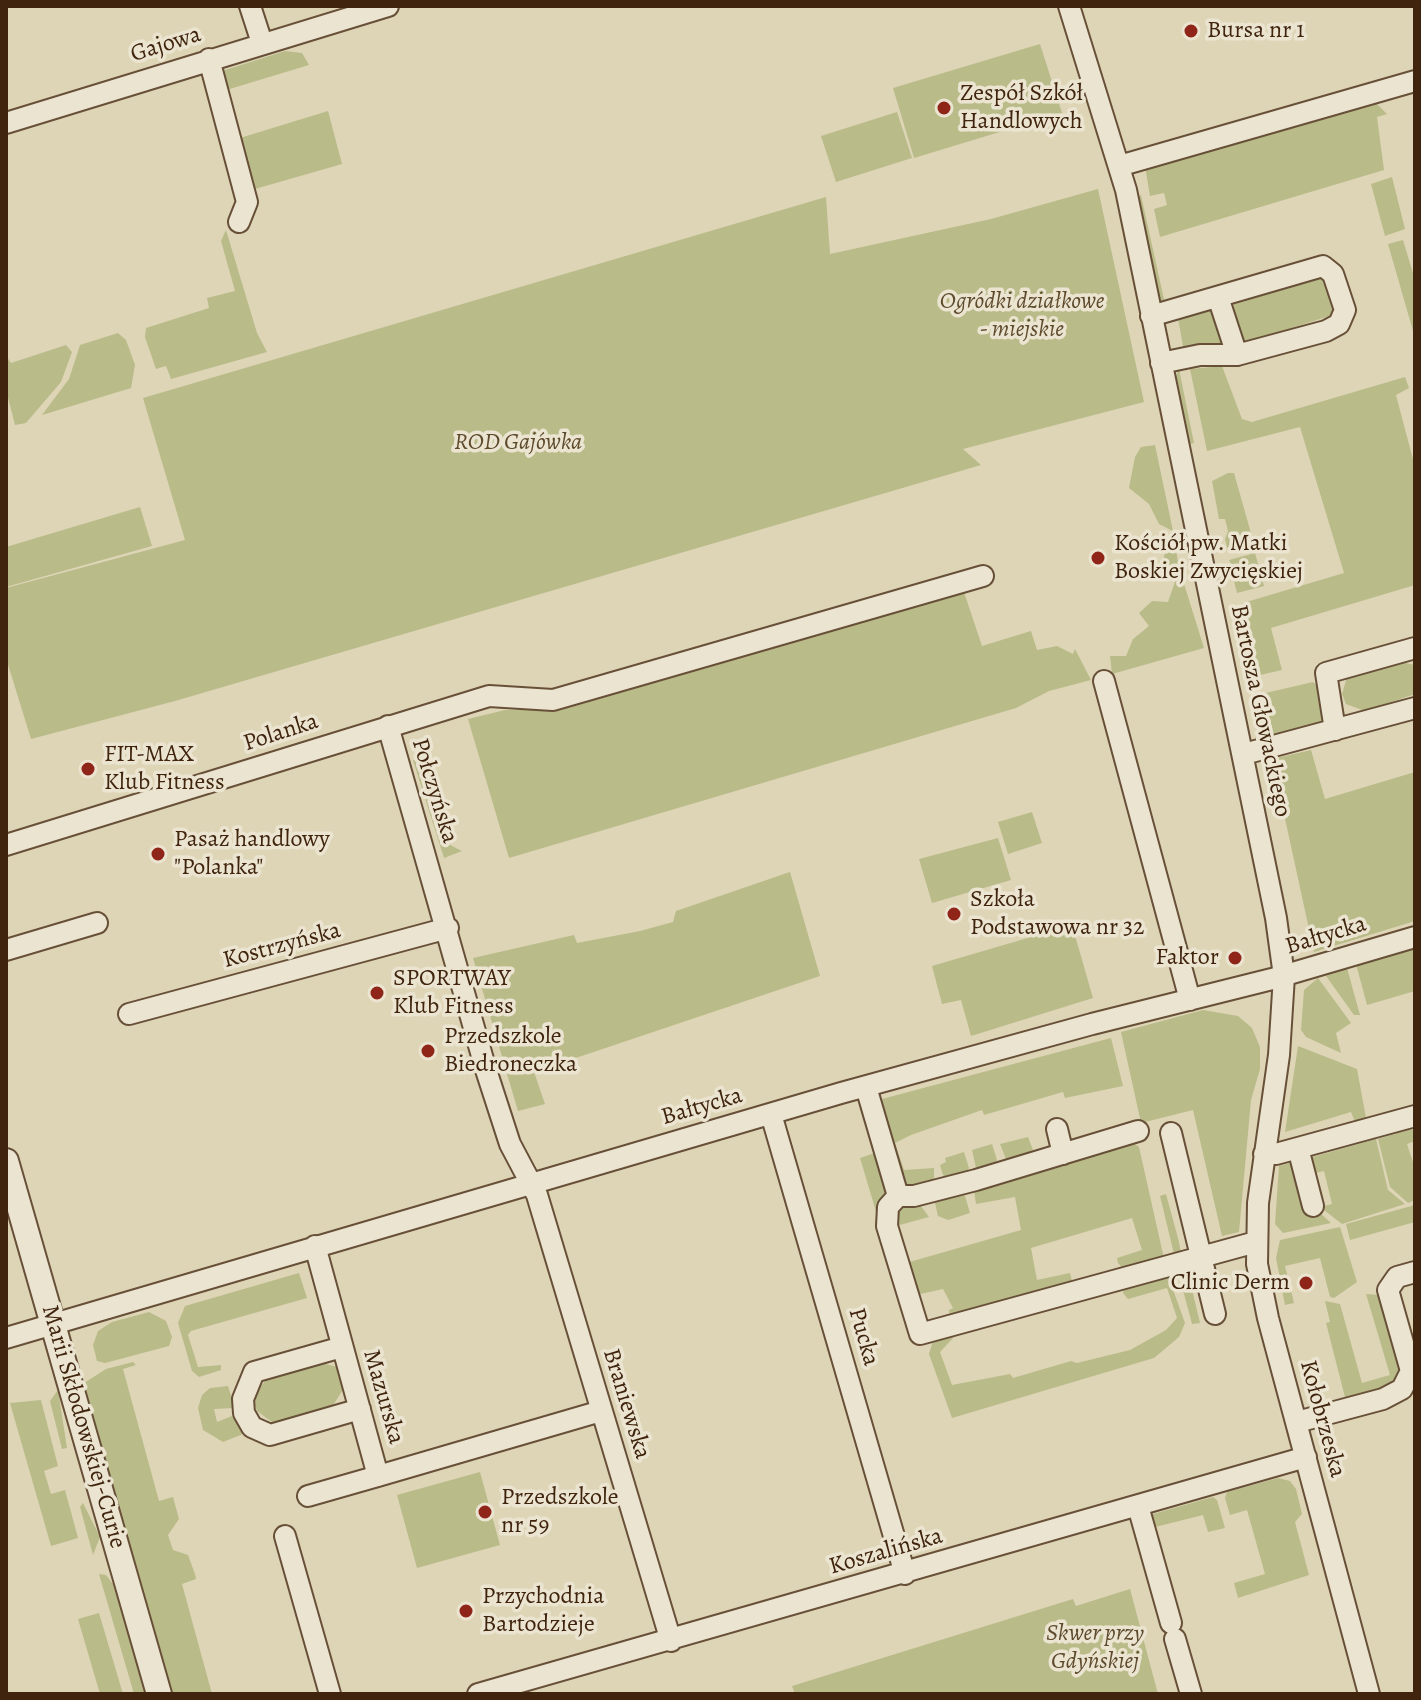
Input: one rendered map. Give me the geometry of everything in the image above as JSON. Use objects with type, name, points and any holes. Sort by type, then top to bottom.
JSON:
[{"type":"street","points":[[250,6],[262,43]]},
{"type":"street","name":"Gajowa","points":[[8,116],[388,6]]},
{"type":"street","name":"Bartosza Głowackiego","points":[[1069,6],[1119,166],[1244,754],[1284,976],[1279,1055],[1264,1154]]},
{"type":"street","points":[[209,59],[247,202],[239,222]]},
{"type":"street","points":[[1119,166],[1415,81]]},
{"type":"street","points":[[1151,316],[1323,266],[1333,274],[1345,310],[1339,324],[1237,355],[1200,355],[1161,363]]},
{"type":"street","points":[[1218,297],[1237,355]]},
{"type":"street","name":"Połczyńska","points":[[532,1182],[510,1144],[388,726],[489,696],[553,700],[983,576]]},
{"type":"street","points":[[1335,730],[1326,673],[1415,648]]},
{"type":"street","points":[[1104,681],[1190,1000]]},
{"type":"street","points":[[1244,754],[1415,708]]},
{"type":"street","name":"Polanka","points":[[6,845],[388,726]]},
{"type":"street","points":[[6,950],[97,923]]},
{"type":"street","name":"Kostrzyńska","points":[[129,1014],[448,928]]},
{"type":"street","name":"Bałtycka","points":[[6,1338],[532,1182],[866,1087],[1284,976],[1415,937]]},
{"type":"street","points":[[866,1087],[898,1196],[885,1217],[920,1334],[1256,1242]]},
{"type":"street","name":"Pucka","points":[[771,1114],[905,1574]]},
{"type":"street","points":[[1264,1154],[1298,1148],[1415,1116]]},
{"type":"street","points":[[1057,1129],[1063,1154]]},
{"type":"street","points":[[898,1196],[914,1196],[1138,1131]]},
{"type":"street","points":[[1171,1133],[1215,1314]]},
{"type":"street","points":[[1298,1148],[1313,1206]]},
{"type":"street","name":"Kołobrzeska","points":[[1264,1154],[1256,1242],[1268,1318],[1369,1694]]},
{"type":"street","name":"Marii Skłodowskiej-Curie","points":[[6,1161],[159,1694]]},
{"type":"street","name":"Braniewska","points":[[532,1182],[671,1641]]},
{"type":"street","name":"Mazurska","points":[[315,1246],[378,1476],[601,1411]]},
{"type":"street","points":[[1297,1422],[1393,1394],[1408,1381],[1412,1362],[1407,1323],[1388,1290],[1397,1277],[1415,1272]]},
{"type":"street","points":[[342,1347],[254,1372],[243,1399],[244,1413],[252,1427],[270,1435],[360,1409]]},
{"type":"street","name":"Koszalińska","points":[[478,1694],[1306,1457]]},
{"type":"street","points":[[308,1496],[378,1476]]},
{"type":"street","points":[[1138,1506],[1191,1694]]},
{"type":"street","points":[[285,1536],[330,1694]]},
{"type":"green space","points":[[1040,44],[1062,113],[914,158],[893,88]]},
{"type":"green space","points":[[285,51],[302,53],[309,65],[223,91],[222,71]]},
{"type":"green space","points":[[1376,103],[1387,114],[1377,117],[1384,170],[1160,237],[1154,209],[1167,205],[1164,193],[1150,196],[1145,166]]},
{"type":"green space","points":[[328,111],[342,164],[255,189],[240,138]]},
{"type":"green space","points":[[897,112],[912,158],[836,182],[821,136]]},
{"type":"green space","points":[[1392,177],[1405,229],[1385,236],[1371,184]]},
{"type":"green space","name":"ROD Gajówka","points":[[1098,189],[1144,402],[963,449],[981,465],[175,701],[31,739],[6,658],[6,588],[185,540],[143,398],[826,197],[830,254],[991,219]]},
{"type":"green space","points":[[1141,195],[1165,304],[1158,297],[1137,198]]},
{"type":"green space","points":[[226,230],[257,333],[267,352],[171,379],[166,366],[156,369],[145,337],[146,328],[209,308],[207,298],[235,291],[221,241]]},
{"type":"green space","points":[[1403,240],[1415,280],[1415,338],[1388,244]]},
{"type":"green space","points":[[1323,276],[1335,314],[1241,345],[1229,306]]},
{"type":"green space","points":[[1215,306],[1226,348],[1184,352],[1178,318]]},
{"type":"green space","points":[[118,333],[126,340],[135,365],[131,388],[42,415],[69,379],[80,345]]},
{"type":"green space","points":[[66,345],[72,352],[61,382],[26,423],[15,425],[6,390],[6,356],[11,363]]},
{"type":"green space","points":[[1222,366],[1242,419],[1252,422],[1405,377],[1409,388],[1396,395],[1415,467],[1415,585],[1271,628],[1282,670],[1260,675],[1252,671],[1239,609],[1243,603],[1344,573],[1300,427],[1207,451],[1190,369]]},
{"type":"green space","points":[[1179,369],[1194,443],[1189,444],[1175,378]]},
{"type":"green space","points":[[1155,445],[1173,531],[1159,524],[1149,504],[1129,488],[1135,457],[1141,447]]},
{"type":"green space","points":[[1234,473],[1254,544],[1228,551],[1225,539],[1228,531],[1225,519],[1219,519],[1212,481]]},
{"type":"green space","points":[[140,507],[152,546],[6,587],[6,547]]},
{"type":"green space","points":[[1174,541],[1204,648],[1112,674],[1110,656],[1126,656],[1133,639],[1149,626],[1139,613],[1152,601],[1168,602],[1176,579],[1161,573],[1166,547]]},
{"type":"green space","points":[[1255,553],[1264,586],[1237,593],[1234,581],[1238,579],[1229,560]]},
{"type":"green space","points":[[963,589],[982,646],[1031,631],[1037,650],[1057,646],[1073,654],[1075,649],[1091,680],[1049,691],[1016,708],[509,858],[468,719],[505,710],[561,710]]},
{"type":"green space","points":[[1397,661],[1415,665],[1415,694],[1365,711],[1346,704],[1342,694],[1348,674]]},
{"type":"green space","points":[[1313,682],[1321,689],[1326,720],[1311,730],[1266,742],[1257,695]]},
{"type":"green space","points":[[1311,750],[1325,799],[1415,772],[1415,921],[1314,952],[1272,759]]},
{"type":"green space","points":[[423,757],[422,763],[428,764],[428,779],[432,781],[430,787],[434,789],[432,795],[438,799],[438,812],[443,814],[441,820],[445,822],[446,843],[462,851],[444,858],[413,760]]},
{"type":"green space","points":[[1032,812],[1042,843],[1008,854],[998,822]]},
{"type":"green space","points":[[998,838],[1011,880],[932,903],[919,859]]},
{"type":"green space","points":[[790,872],[820,976],[534,1072],[545,1104],[518,1111],[473,958],[574,935],[577,943],[640,931],[673,922],[676,911]]},
{"type":"green space","points":[[1072,925],[1093,998],[971,1036],[961,1000],[942,1004],[932,966]]},
{"type":"green space","points":[[1415,947],[1415,991],[1367,1005],[1356,964]]},
{"type":"green space","points":[[1347,968],[1360,1015],[1354,1015],[1326,976]]},
{"type":"green space","points":[[1318,978],[1351,1023],[1336,1033],[1341,1053],[1306,1037],[1301,1030],[1304,990]]},
{"type":"green space","points":[[1203,1010],[1238,1016],[1252,1028],[1260,1047],[1260,1069],[1251,1100],[1239,1232],[1222,1236],[1193,1110],[1141,1123],[1121,1032]]},
{"type":"green space","points":[[1111,1038],[1123,1086],[1065,1098],[1063,1092],[984,1115],[982,1110],[911,1135],[895,1143],[904,1170],[934,1168],[934,1178],[929,1188],[905,1190],[879,1107],[882,1099]]},
{"type":"green space","points":[[1298,1046],[1357,1069],[1366,1118],[1355,1122],[1351,1112],[1285,1132]]},
{"type":"green space","points":[[1410,1129],[1415,1131],[1415,1141],[1407,1144],[1415,1168],[1415,1200],[1408,1203],[1390,1187],[1378,1139]]},
{"type":"green space","points":[[1028,1137],[1033,1150],[1028,1159],[1019,1163],[1006,1159],[1000,1144]]},
{"type":"green space","points":[[1128,1139],[1139,1147],[1165,1263],[1124,1270],[1118,1263],[1117,1258],[1142,1250],[1132,1218],[1031,1248],[1037,1280],[1070,1273],[1072,1281],[1066,1289],[951,1323],[949,1310],[953,1308],[943,1289],[916,1295],[893,1228],[897,1210],[918,1202],[929,1217],[896,1226],[906,1263],[1021,1230],[1015,1197],[976,1204],[974,1191]]},
{"type":"green space","points":[[1376,1139],[1388,1190],[1405,1204],[1342,1224],[1320,1207],[1332,1204],[1324,1171],[1311,1174],[1309,1158]]},
{"type":"green space","points":[[992,1144],[997,1160],[994,1168],[976,1168],[972,1150]]},
{"type":"green space","points":[[878,1152],[890,1185],[880,1225],[860,1158]]},
{"type":"green space","points":[[964,1152],[969,1168],[965,1177],[951,1181],[943,1175],[940,1165],[946,1162],[945,1158]]},
{"type":"green space","points":[[1293,1162],[1318,1211],[1331,1223],[1283,1233],[1275,1224],[1279,1166]]},
{"type":"green space","points":[[956,1190],[965,1196],[970,1213],[948,1220],[938,1216],[935,1203],[941,1194]]},
{"type":"green space","points":[[1166,1194],[1181,1254],[1174,1254],[1160,1196]]},
{"type":"green space","points":[[1415,1205],[1415,1222],[1350,1240],[1346,1224]]},
{"type":"green space","points":[[1340,1227],[1357,1282],[1334,1298],[1330,1297],[1320,1258],[1285,1266],[1294,1303],[1285,1305],[1276,1258],[1280,1240]]},
{"type":"green space","points":[[1190,1265],[1200,1273],[1189,1277],[1200,1323],[1192,1324],[1179,1275]]},
{"type":"green space","points":[[1166,1270],[1185,1323],[1179,1337],[1154,1358],[952,1418],[929,1354],[933,1341],[954,1337],[940,1352],[952,1385],[1010,1374],[1013,1378],[1071,1361],[1077,1363],[1130,1350],[1166,1330],[1177,1318],[1167,1288],[1128,1299],[1123,1293],[1125,1285]]},
{"type":"green space","points":[[299,1273],[307,1298],[191,1331],[188,1335],[198,1367],[221,1365],[221,1370],[199,1377],[192,1371],[178,1323],[185,1306]]},
{"type":"green space","points":[[1366,1294],[1380,1295],[1404,1376],[1398,1385],[1346,1401],[1326,1323],[1330,1322],[1325,1301],[1340,1304],[1362,1383],[1390,1375]]},
{"type":"green space","points":[[149,1312],[166,1321],[172,1337],[169,1346],[105,1363],[97,1361],[93,1345],[98,1331],[112,1322]]},
{"type":"green space","points":[[133,1362],[136,1365],[123,1369],[159,1501],[173,1497],[179,1519],[168,1535],[173,1550],[188,1555],[195,1574],[196,1579],[182,1584],[212,1694],[172,1694],[84,1383],[106,1369]]},
{"type":"green space","points":[[317,1362],[338,1367],[343,1376],[344,1388],[332,1407],[279,1422],[272,1422],[257,1411],[254,1402],[257,1391],[266,1380]]},
{"type":"green space","points":[[228,1386],[235,1408],[214,1409],[217,1422],[237,1414],[243,1434],[223,1442],[203,1430],[198,1408],[202,1395],[210,1388]]},
{"type":"green space","points":[[58,1390],[67,1448],[62,1449],[50,1401]]},
{"type":"green space","points":[[41,1400],[58,1466],[44,1471],[51,1494],[65,1490],[78,1538],[51,1546],[10,1403]]},
{"type":"green space","points":[[480,1472],[500,1545],[417,1568],[397,1495]]},
{"type":"green space","points":[[1278,1478],[1290,1481],[1296,1489],[1302,1514],[1295,1522],[1309,1575],[1238,1598],[1234,1583],[1265,1574],[1247,1510],[1230,1515],[1225,1498],[1227,1492]]},
{"type":"green space","points":[[1213,1497],[1217,1500],[1225,1528],[1208,1532],[1203,1515],[1155,1527],[1149,1525],[1146,1516]]},
{"type":"green space","points":[[83,1503],[100,1537],[93,1555],[80,1507]]},
{"type":"green space","points":[[99,1574],[106,1575],[113,1584],[146,1694],[134,1694]]},
{"type":"green space","name":"Skwer przy Gdyńskiej","points":[[1130,1589],[1158,1694],[795,1694],[792,1686],[1073,1599],[1076,1606]]},
{"type":"green space","points":[[99,1613],[123,1694],[100,1694],[78,1619]]},
{"type":"place","name":"Bursa nr 1","points":[[1191,31]]},
{"type":"place","name":"Zespół Szkół Handlowych","points":[[944,108]]},
{"type":"place","name":"Kościół pw. Matki Boskiej Zwycięskiej","points":[[1098,558]]},
{"type":"place","name":"FIT-MAX Klub Fitness","points":[[88,769]]},
{"type":"place","name":"Pasaż handlowy \"Polanka\"","points":[[158,854]]},
{"type":"place","name":"Szkoła Podstawowa nr 32","points":[[954,914]]},
{"type":"place","name":"Faktor","points":[[1235,958]]},
{"type":"place","name":"SPORTWAY Klub Fitness","points":[[377,993]]},
{"type":"place","name":"Przedszkole Biedroneczka","points":[[428,1051]]},
{"type":"place","name":"Clinic Derm","points":[[1306,1283]]},
{"type":"place","name":"Przedszkole nr 59","points":[[485,1512]]},
{"type":"place","name":"Przychodnia Bartodzieje","points":[[466,1611]]},
{"type":"park label","name":"Ogródki działkowe - miejskie","points":[[1022,316]]}]
